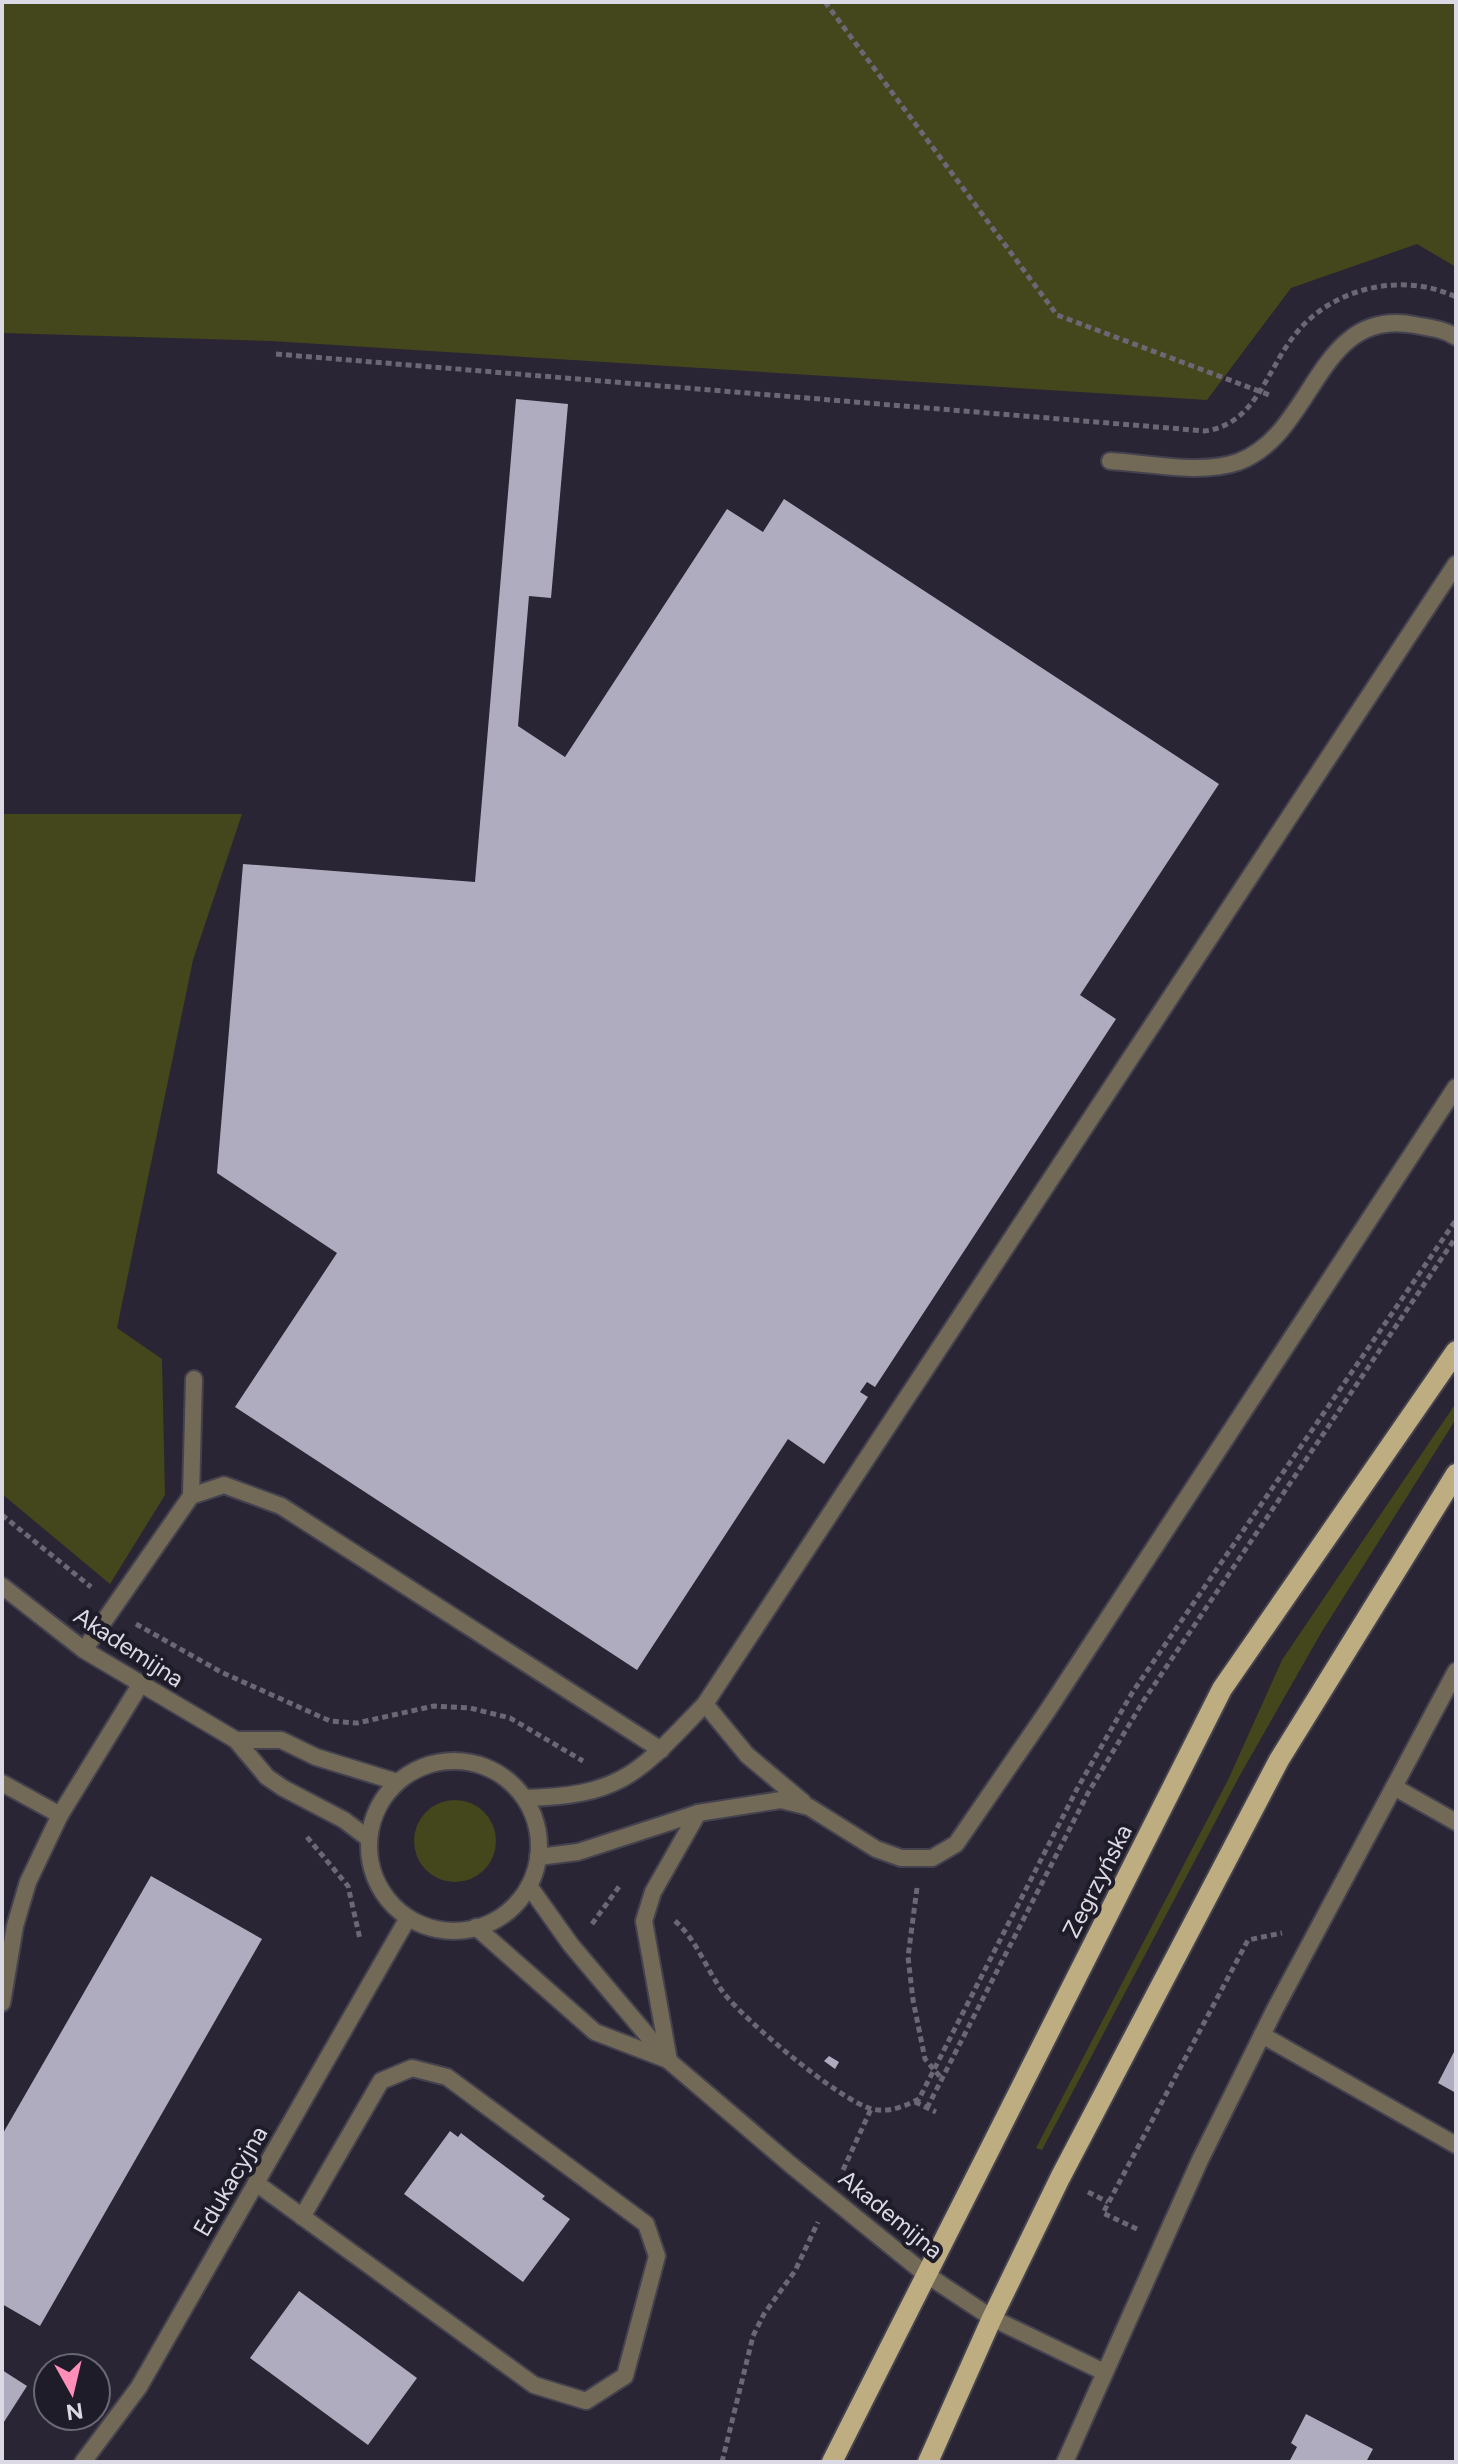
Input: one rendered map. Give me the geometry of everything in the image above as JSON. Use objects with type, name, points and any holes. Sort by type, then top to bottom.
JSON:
[{"type":"main road","name":"Zegrzyńska","points":[[832,2462],[924,2273],[995,2143],[1222,1689],[1456,1351]]},
{"type":"main road","points":[[928,2462],[992,2318],[1060,2178],[1279,1760],[1456,1474]]},
{"type":"street","points":[[1110,461],[1202,467],[1238,462],[1273,442],[1348,337],[1392,321],[1448,332],[1456,337]]},
{"type":"street","points":[[525,1798],[577,1795],[603,1788],[641,1770],[705,1704],[1456,564]]},
{"type":"street","points":[[705,1704],[747,1755],[809,1807],[876,1849],[901,1858],[918,1859],[946,1852],[966,1831],[1456,1087]]},
{"type":"street","points":[[84,1650],[191,1496],[194,1379]]},
{"type":"street","points":[[191,1496],[224,1485],[281,1506],[661,1750]]},
{"type":"street","name":"Akademijna","points":[[2,1586],[84,1650],[236,1740],[267,1777],[344,1820],[369,1839]]},
{"type":"street","points":[[1065,2462],[1262,2035],[1456,1671]]},
{"type":"street","points":[[2,2003],[7,1988],[9,1923],[60,1815],[140,1685]]},
{"type":"street","name":"Akademijna","points":[[236,1740],[281,1740],[316,1757],[397,1782]]},
{"type":"street","points":[[434,1762],[475,1763],[503,1776],[525,1798],[539,1837],[538,1857],[529,1886],[501,1917],[476,1927],[441,1930],[408,1918],[382,1892],[369,1857],[369,1839],[383,1798],[397,1782],[434,1762]]},
{"type":"street","points":[[2,1783],[60,1815]]},
{"type":"street","points":[[1394,1787],[1456,1822]]},
{"type":"street","points":[[538,1857],[578,1852],[698,1813],[757,1801],[781,1800],[809,1807]]},
{"type":"street","points":[[669,2061],[644,1921],[653,1892],[698,1813]]},
{"type":"street","name":"Akademijna","points":[[529,1886],[571,1945],[669,2061],[924,2273],[992,2318],[1104,2372]]},
{"type":"street","name":"Edukacyjna","points":[[83,2462],[139,2387],[408,1918]]},
{"type":"street","name":"Akademijna","points":[[476,1927],[595,2032],[669,2061]]},
{"type":"street","points":[[1262,2035],[1456,2145]]},
{"type":"street","points":[[256,2183],[302,2217],[534,2385],[586,2401],[625,2376],[657,2256],[646,2224],[447,2077],[412,2068],[381,2081],[302,2217]]},
{"type":"path","points":[[825,2],[1057,315],[1298,407]]},
{"type":"path","points":[[276,354],[1205,431],[1232,423],[1261,392],[1294,336],[1340,299],[1389,284],[1456,297]]},
{"type":"path","points":[[670,1917],[686,1931],[723,1992],[743,2015],[817,2074],[871,2109],[893,2110],[917,2100],[1077,1789],[1132,1693],[1456,1220]]},
{"type":"path","points":[[927,2108],[1088,1793],[1144,1700],[1456,1237]]},
{"type":"path","points":[[2,1515],[139,1626],[188,1656],[330,1721],[357,1723],[434,1706],[470,1708],[523,1724],[592,1768]]},
{"type":"path","points":[[299,1827],[348,1886],[360,1937]]},
{"type":"path","points":[[918,1859],[908,1957],[925,2059],[942,2079]]},
{"type":"path","points":[[589,1929],[620,1880],[627,1891]]},
{"type":"path","points":[[1103,2213],[1248,1940]]},
{"type":"path","points":[[917,2100],[936,2112]]},
{"type":"path","points":[[857,2139],[871,2109]]},
{"type":"path","points":[[1085,2191],[1108,2202]]},
{"type":"path","points":[[722,2462],[753,2336],[805,2248]]},
{"type":"green space","points":[[2,2],[1456,2],[1456,267],[1417,244],[1291,288],[1207,400],[271,341],[2,333]]},
{"type":"green space","points":[[2,814],[242,814],[193,960],[117,1328],[162,1359],[165,1495],[110,1584],[2,1494]]},
{"type":"green space","points":[[1456,1403],[1456,1419],[1321,1633],[1239,1777],[1042,2150],[1036,2148],[1228,1780],[1282,1660]]},
{"type":"green space","points":[[455,1800],[471,1804],[484,1812],[492,1825],[496,1841],[492,1857],[484,1870],[471,1878],[455,1882],[439,1878],[426,1870],[418,1857],[414,1841],[418,1825],[426,1812],[439,1804]]},
{"type":"building","points":[[516,399],[568,404],[551,598],[529,596],[518,726],[565,757],[727,509],[763,532],[784,499],[1219,784],[1080,995],[1116,1019],[875,1387],[867,1382],[860,1392],[868,1397],[824,1464],[788,1439],[637,1670],[235,1407],[337,1253],[217,1173],[243,864],[475,882]]},
{"type":"building","points":[[151,1876],[262,1939],[40,2326],[2,2304],[2,2135]]},
{"type":"building","points":[[1456,2048],[1456,2093],[1438,2083]]},
{"type":"building","points":[[829,2056],[839,2062],[835,2069],[824,2061]]},
{"type":"building","points":[[450,2131],[458,2137],[461,2133],[545,2196],[542,2199],[570,2219],[523,2282],[404,2194]]},
{"type":"building","points":[[299,2291],[417,2378],[368,2445],[250,2358]]},
{"type":"building","points":[[2,2370],[27,2386],[2,2425]]},
{"type":"building","points":[[1306,2414],[1373,2449],[1366,2462],[1289,2462],[1297,2447],[1291,2443]]}]
